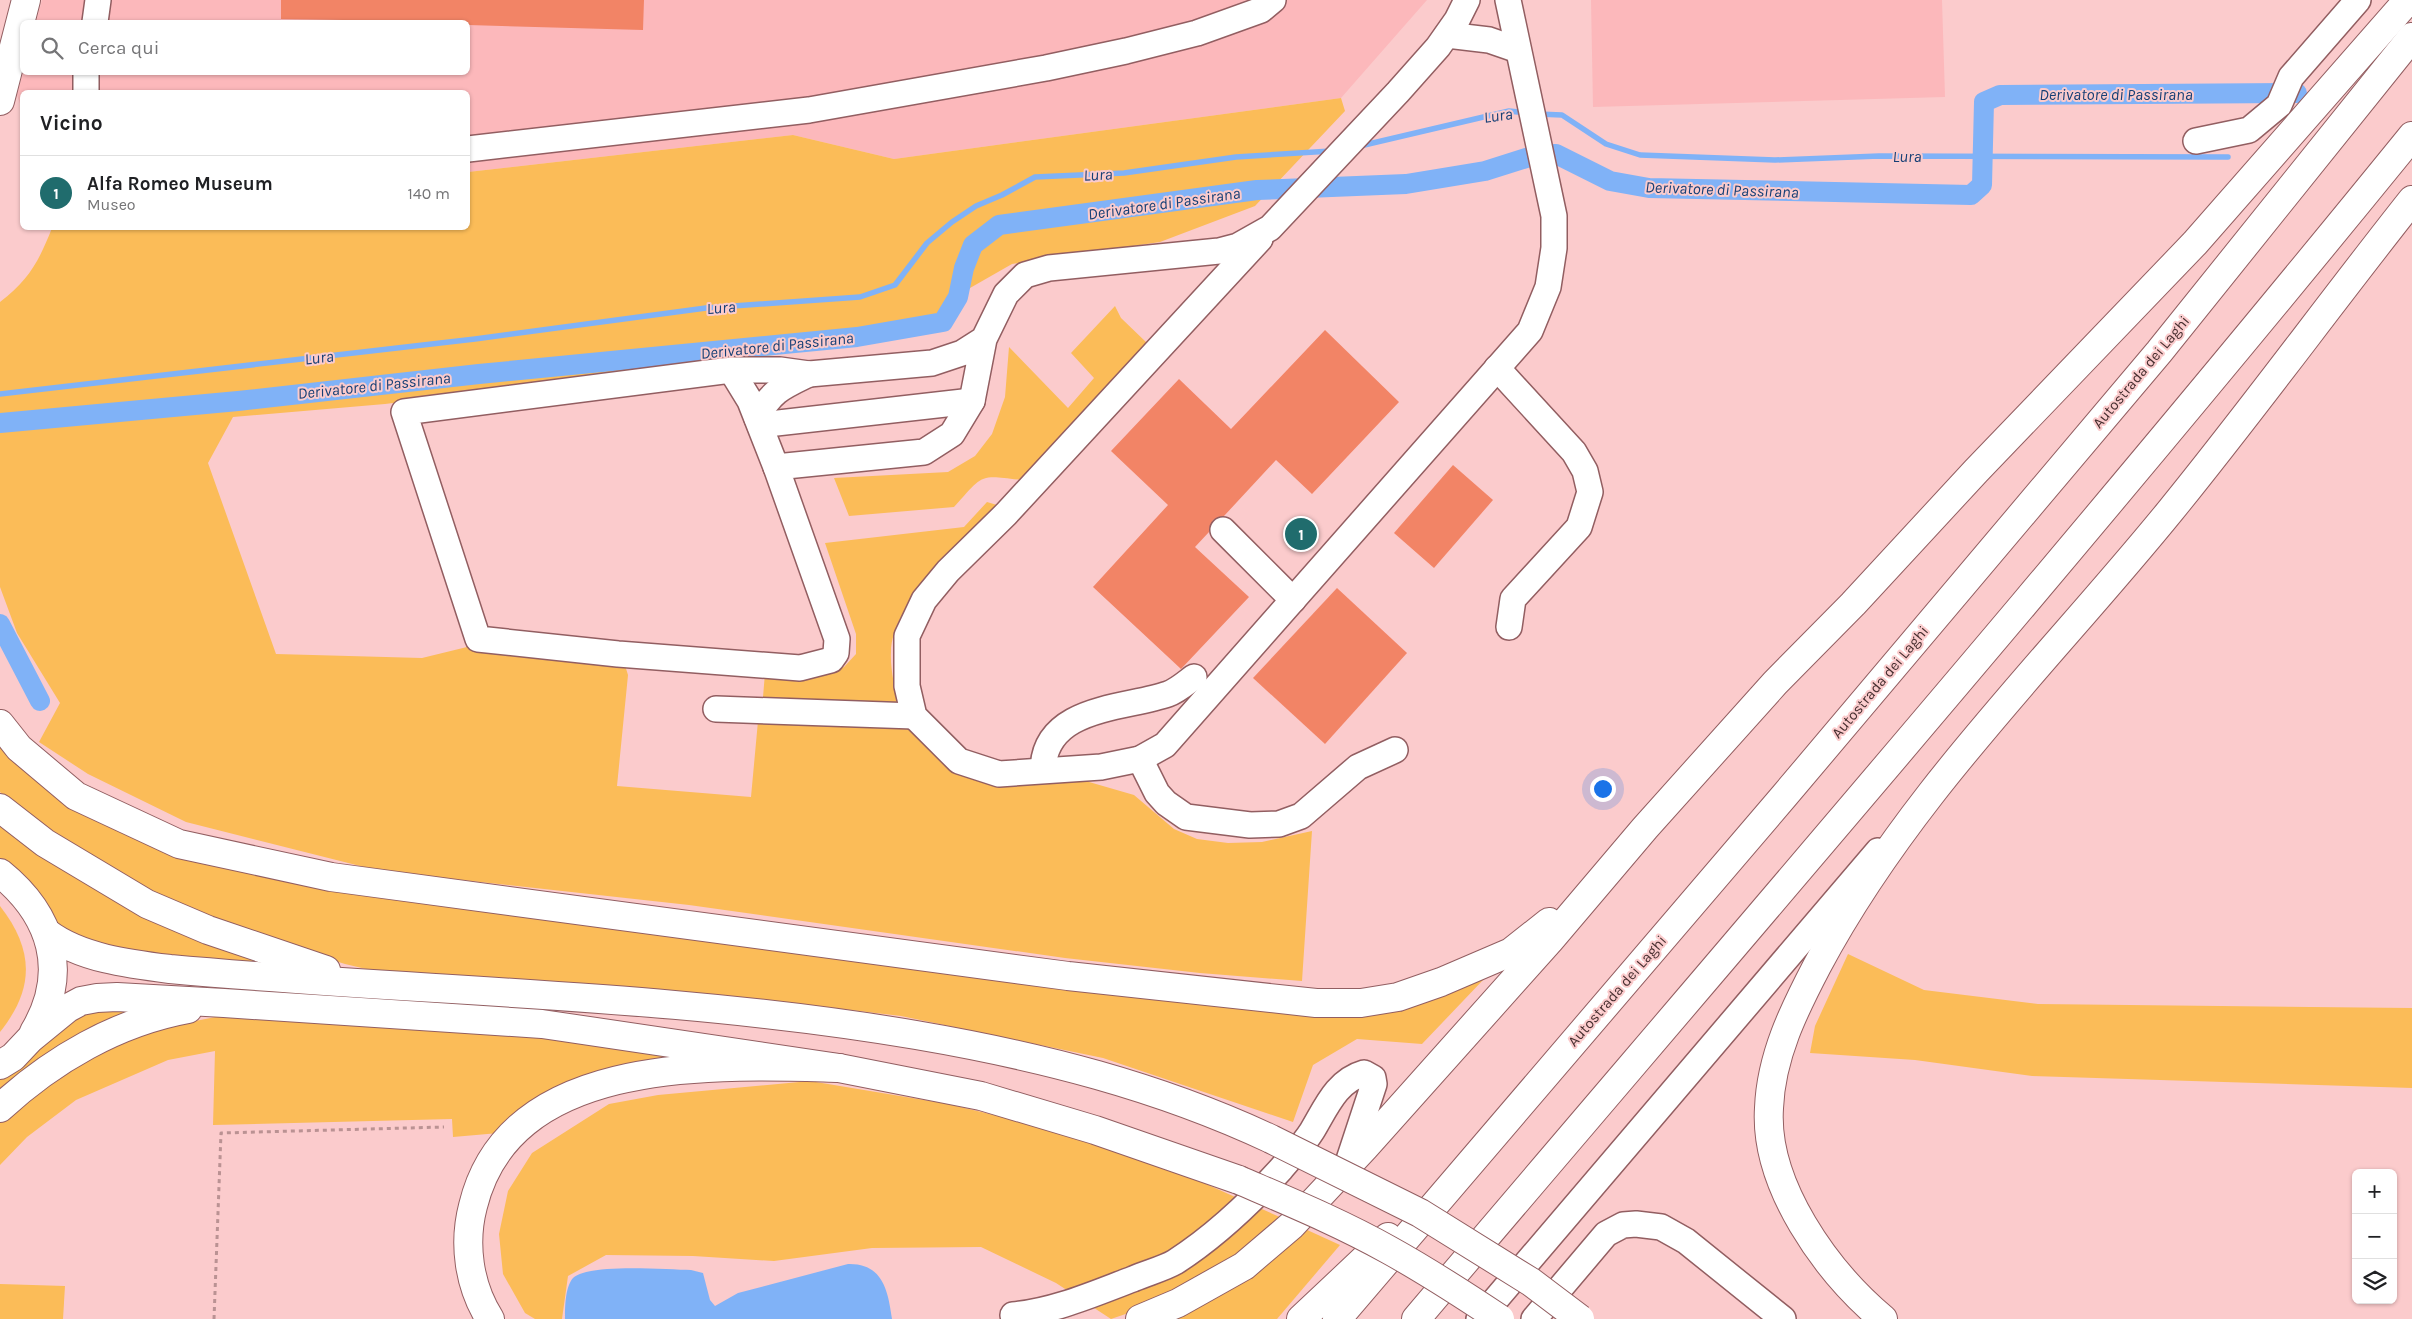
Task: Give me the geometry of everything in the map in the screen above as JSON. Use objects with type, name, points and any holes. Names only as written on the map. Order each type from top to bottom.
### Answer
[{"type":"main road","points":[[21,20],[26,0]]},
{"type":"main road","points":[[1140,1319],[1178,1303],[1244,1266],[1292,1225],[1550,940],[1645,828],[1775,683],[1853,604],[1976,471],[2195,243],[2408,0]]},
{"type":"main road","points":[[0,101],[20,23]]},
{"type":"main road","name":"Autostrada dei Laghi","points":[[1337,1319],[1786,795],[2152,360],[2412,37]]},
{"type":"main road","points":[[1416,1319],[1959,682],[2412,136]]},
{"type":"main road","points":[[1883,1319],[1814,1246],[1788,1195],[1772,1155],[1768,1108],[1776,1060],[1793,1011],[1841,921],[1870,877],[1944,778],[2172,509],[2412,200]]},
{"type":"main road","points":[[0,724],[19,748],[76,796],[179,844],[331,877],[1068,976],[1316,1003],[1362,1003],[1398,997],[1441,982],[1511,952],[1549,922],[1645,828]]},
{"type":"main road","points":[[0,808],[45,843],[146,904],[280,956],[341,975],[380,984]]},
{"type":"main road","points":[[0,873],[20,889],[35,909],[46,933],[52,964],[50,993],[42,1018],[30,1039]]},
{"type":"main road","points":[[46,933],[60,943],[136,964],[212,973],[703,1006],[860,1026],[973,1044],[1041,1059],[1130,1084],[1230,1120],[1271,1139],[1420,1213],[1532,1282],[1580,1319]]},
{"type":"main road","points":[[0,1065],[13,1057],[30,1039],[61,1013],[81,1001],[117,997],[542,1024],[839,1068],[981,1096],[1095,1130],[1239,1180],[1329,1220],[1389,1250],[1456,1289],[1500,1319]]},
{"type":"main road","points":[[0,1108],[40,1074],[80,1050],[124,1028],[170,1013],[224,1003]]},
{"type":"main road","points":[[490,1319],[482,1307],[473,1281],[468,1250],[469,1219],[475,1196],[498,1151],[531,1119],[556,1103],[586,1089],[624,1078],[731,1065],[839,1068]]},
{"type":"main road","points":[[1301,1319],[1354,1268],[1464,1169]]},
{"type":"street","points":[[95,20],[98,0]]},
{"type":"street","points":[[470,149],[809,110],[1037,70],[1126,51],[1197,33],[1261,10],[1274,0]]},
{"type":"street","points":[[1467,0],[1448,35],[1372,120],[1006,514],[948,571],[924,600],[907,636],[907,686],[914,716],[959,761],[999,774],[1043,769],[1101,767],[1140,759],[1165,745],[1225,680],[1530,331],[1548,287],[1554,248],[1554,216],[1508,0]]},
{"type":"street","points":[[2196,140],[2249,130],[2284,95],[2291,77],[2358,0]]},
{"type":"street","points":[[1448,35],[1489,40],[1518,50]]},
{"type":"street","points":[[86,75],[86,90]]},
{"type":"street","points":[[776,468],[924,452],[952,434],[972,401],[984,339],[1006,294],[1025,275],[1049,268],[1218,251],[1238,246],[1270,228]]},
{"type":"street","points":[[731,370],[750,401],[776,468],[837,640],[836,653],[831,660],[800,668],[526,646],[478,639],[404,412],[731,370],[780,370],[808,374],[932,363],[962,353],[984,339]]},
{"type":"street","points":[[1497,368],[1574,452],[1585,471],[1590,492],[1579,527],[1513,599],[1509,627]]},
{"type":"street","points":[[758,422],[766,400],[782,386],[808,374]]},
{"type":"street","points":[[758,422],[972,401]]},
{"type":"street","points":[[1223,530],[1293,600]]},
{"type":"street","points":[[1043,769],[1043,757],[1053,738],[1079,716],[1170,694],[1194,677]]},
{"type":"street","points":[[716,709],[914,716]]},
{"type":"street","points":[[1140,759],[1157,793],[1166,803],[1186,817],[1250,825],[1279,824],[1301,816],[1358,767],[1395,750]]},
{"type":"street","points":[[1479,1319],[1852,879],[1944,778]]},
{"type":"street","points":[[1013,1315],[1030,1314],[1067,1304],[1174,1262],[1240,1211],[1280,1170],[1312,1132],[1327,1103],[1344,1084],[1353,1076],[1364,1073],[1373,1078],[1374,1084],[1347,1166]]},
{"type":"street","points":[[1534,1319],[1606,1234],[1623,1225],[1636,1224],[1661,1227],[1686,1241],[1783,1319]]},
{"type":"path","points":[[214,1319],[221,1133],[444,1127]]},
{"type":"shaded area","points":[[42,0],[1427,0],[1341,98],[894,159],[793,135],[470,172],[470,90],[20,90],[20,103],[17,95],[22,75],[470,75],[470,20],[37,20]]},
{"type":"shaded area","points":[[1591,0],[1942,0],[1945,97],[1593,107]]},
{"type":"shaded area","points":[[1341,98],[1345,111],[1255,206],[1160,242],[1012,264],[956,296],[929,325],[762,357],[385,404],[233,417],[208,463],[276,654],[422,658],[467,647],[624,662],[628,675],[617,786],[751,797],[758,721],[919,729],[958,765],[1058,773],[1134,795],[1174,829],[1197,839],[1228,843],[1262,842],[1312,831],[1302,981],[1200,973],[1065,958],[689,905],[380,871],[186,822],[88,774],[39,742],[60,703],[17,633],[0,587],[0,302],[26,278],[51,230],[470,230],[470,172],[793,135],[894,159]]},
{"type":"shaded area","points":[[1115,306],[1121,318],[1147,343],[1021,480],[996,477],[982,479],[954,507],[849,516],[834,478],[948,472],[975,456],[992,434],[1005,397],[1009,347],[1068,408],[1094,378],[1071,353]]},
{"type":"shaded area","points":[[987,502],[997,505],[932,573],[903,613],[894,633],[891,658],[898,705],[763,697],[765,673],[824,675],[844,667],[856,654],[856,634],[825,543],[964,527]]},
{"type":"shaded area","points":[[0,737],[176,853],[1316,1012],[1504,958],[1422,1044],[1357,1039],[1313,1065],[1293,1122],[1103,1058],[901,1016],[724,995],[383,973],[345,964],[284,945],[152,894],[104,867],[12,804],[0,792]]},
{"type":"shaded area","points":[[0,822],[310,970],[138,955],[65,934],[0,862]]},
{"type":"shaded area","points":[[0,906],[19,938],[26,969],[20,1000],[0,1032]]},
{"type":"shaded area","points":[[1848,954],[1924,990],[2038,1004],[2412,1008],[2412,1088],[2032,1076],[1915,1060],[1810,1053],[1815,1026]]},
{"type":"shaded area","points":[[162,1007],[0,1099],[0,1074],[84,1008]]},
{"type":"shaded area","points":[[225,1015],[540,1034],[696,1053],[499,1133],[453,1137],[452,1119],[213,1125],[215,1051],[168,1060],[76,1100],[27,1137],[0,1165],[0,1120],[45,1081],[128,1039],[171,1026]]},
{"type":"shaded area","points":[[810,1081],[948,1104],[1040,1126],[1186,1175],[1282,1218],[1255,1244],[1146,1307],[1111,1319],[1056,1283],[981,1247],[872,1248],[774,1261],[693,1256],[606,1255],[568,1276],[562,1319],[535,1319],[525,1313],[503,1274],[499,1234],[508,1191],[532,1153],[609,1104],[658,1095]]},
{"type":"shaded area","points":[[1305,1229],[1340,1245],[1277,1319],[1163,1319]]},
{"type":"shaded area","points":[[0,1284],[65,1286],[63,1319],[0,1319]]},
{"type":"water","points":[[848,1264],[869,1268],[882,1281],[886,1289],[892,1319],[565,1319],[566,1298],[570,1282],[582,1273],[595,1270],[691,1270],[703,1273],[710,1300],[715,1306],[738,1293]]},
{"type":"building","points":[[281,0],[644,0],[643,30],[470,25],[470,20],[281,19]]},
{"type":"building","points":[[1325,330],[1399,402],[1312,494],[1276,460],[1224,516],[1213,520],[1209,532],[1195,547],[1249,597],[1181,669],[1093,587],[1168,505],[1111,451],[1179,379],[1231,429]]},
{"type":"building","points":[[1453,465],[1493,500],[1434,568],[1394,533]]},
{"type":"building","points":[[1337,588],[1407,653],[1325,744],[1253,678]]},
{"type":"waterway","name":"Derivatore di Passirana","points":[[0,423],[238,401],[479,374],[857,337],[943,322],[958,297],[964,268],[973,245],[999,225],[1257,190],[1406,184],[1485,171],[1539,154],[1556,154],[1610,181],[1649,188],[1971,195],[1982,185],[1984,102],[2000,95],[2297,93]]},
{"type":"waterway","name":"Lura","points":[[1360,146],[1509,111],[1527,113]]},
{"type":"waterway","name":"Lura","points":[[1538,114],[1562,115],[1606,144],[1640,155],[1775,160],[1879,156],[2228,157]]},
{"type":"waterway","name":"Lura","points":[[0,394],[475,339],[706,308],[860,297],[895,285],[927,243],[952,222],[976,206],[1002,195],[1035,177],[1124,173],[1236,157],[1331,151]]},
{"type":"waterway","name":"Derivatore di Passirana","points":[[0,624],[40,701]]},
{"type":"place","name":"Alfa Romeo Museum","points":[[1301,534]]}]
